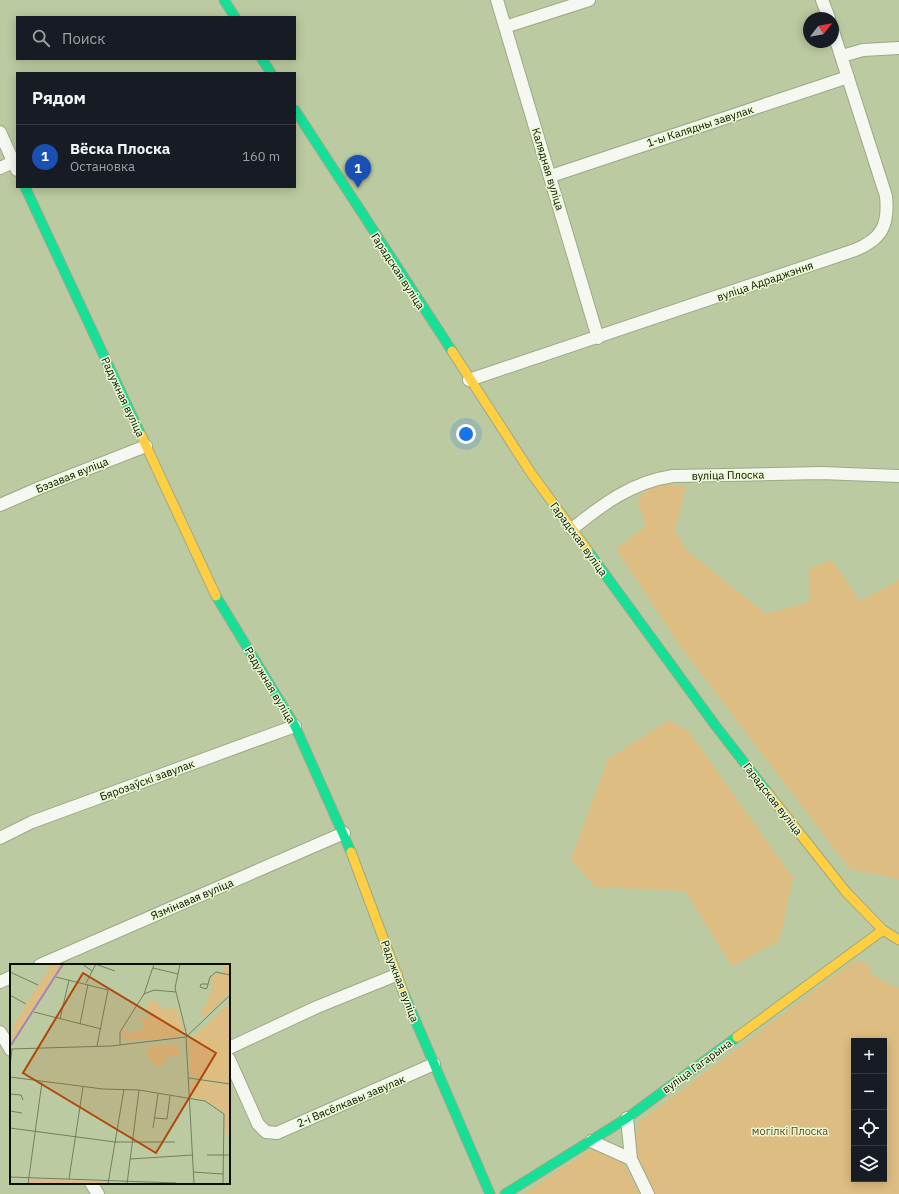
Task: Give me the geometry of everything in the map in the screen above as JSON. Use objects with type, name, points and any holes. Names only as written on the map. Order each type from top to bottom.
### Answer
[{"type":"street","points":[[224,0],[234,16]]},
{"type":"street","name":"Калядная вуліца","points":[[497,0],[551,176],[598,338]]},
{"type":"street","points":[[505,27],[589,0]]},
{"type":"street","points":[[822,0],[827,12]]},
{"type":"street","name":"вуліца Адраджэння","points":[[469,380],[598,338],[855,250],[876,238],[886,220],[886,196],[839,48]]},
{"type":"street","points":[[842,56],[864,50],[899,48]]},
{"type":"street","points":[[263,60],[270,72]]},
{"type":"street","name":"1-ы Калядны завулак","points":[[551,176],[848,77]]},
{"type":"street","name":"Гарадская вуліца","points":[[296,112],[469,380],[531,473],[720,731],[846,892],[883,930],[897,936]]},
{"type":"street","points":[[0,132],[15,166],[0,168]]},
{"type":"street","name":"Радужная вуліца","points":[[25,188],[214,592],[295,726],[344,833],[396,975],[490,1194]]},
{"type":"street","name":"Бэзавая вуліца","points":[[0,505],[146,446]]},
{"type":"street","name":"вуліца Плоска","points":[[572,529],[612,498],[638,484],[658,478],[673,476],[814,473],[899,476]]},
{"type":"street","name":"Бярозаўскі завулак","points":[[0,838],[32,822],[295,726]]},
{"type":"street","name":"Язмінавая вуліца","points":[[42,964],[344,833]]},
{"type":"street","name":"вуліца Гагарына","points":[[505,1194],[627,1118],[883,930]]},
{"type":"street","points":[[230,1048],[317,1007],[396,975]]},
{"type":"street","points":[[0,982],[10,977]]},
{"type":"street","points":[[0,1032],[10,1048]]},
{"type":"street","name":"2-і Вясёлкавы завулак","points":[[230,1062],[258,1124],[266,1132],[277,1133],[434,1064]]},
{"type":"street","points":[[627,1118],[631,1158],[648,1194]]},
{"type":"street","points":[[591,1141],[631,1158]]},
{"type":"street","points":[[92,1184],[98,1194]]},
{"type":"green space","points":[[654,483],[686,486],[675,530],[686,550],[766,614],[810,602],[810,568],[832,560],[860,601],[899,580],[899,879],[850,869],[681,647],[616,549],[646,526],[637,500]]},
{"type":"green space","points":[[669,720],[689,732],[793,878],[779,941],[732,966],[685,891],[595,887],[571,859],[608,759]]},
{"type":"green space","name":"могілкі Плоска","points":[[862,961],[869,966],[872,975],[889,984],[899,987],[899,1194],[653,1194],[641,1168],[636,1151],[636,1132],[639,1122],[850,964]]},
{"type":"green space","points":[[589,1150],[601,1151],[617,1158],[627,1169],[640,1194],[524,1194]]},
{"type":"traffic: fast","points":[[224,0],[234,16]]},
{"type":"traffic: fast","points":[[263,60],[270,72]]},
{"type":"traffic: fast","points":[[296,112],[452,351]]},
{"type":"traffic: fast","points":[[25,188],[141,435]]},
{"type":"traffic: fast","points":[[588,551],[715,725],[767,792]]},
{"type":"traffic: fast","points":[[216,596],[295,726],[351,852]]},
{"type":"traffic: fast","points":[[404,994],[490,1194]]},
{"type":"traffic: fast","points":[[505,1194],[627,1118],[737,1037]]},
{"type":"traffic: slow","points":[[452,351],[531,473],[588,551]]},
{"type":"traffic: slow","points":[[141,435],[216,596]]},
{"type":"traffic: slow","points":[[767,792],[846,892],[883,930],[899,940]]},
{"type":"traffic: slow","points":[[351,852],[404,994]]},
{"type":"traffic: slow","points":[[737,1037],[883,930]]},
{"type":"place","name":"Вёска Плоска","points":[[358,188]]}]
